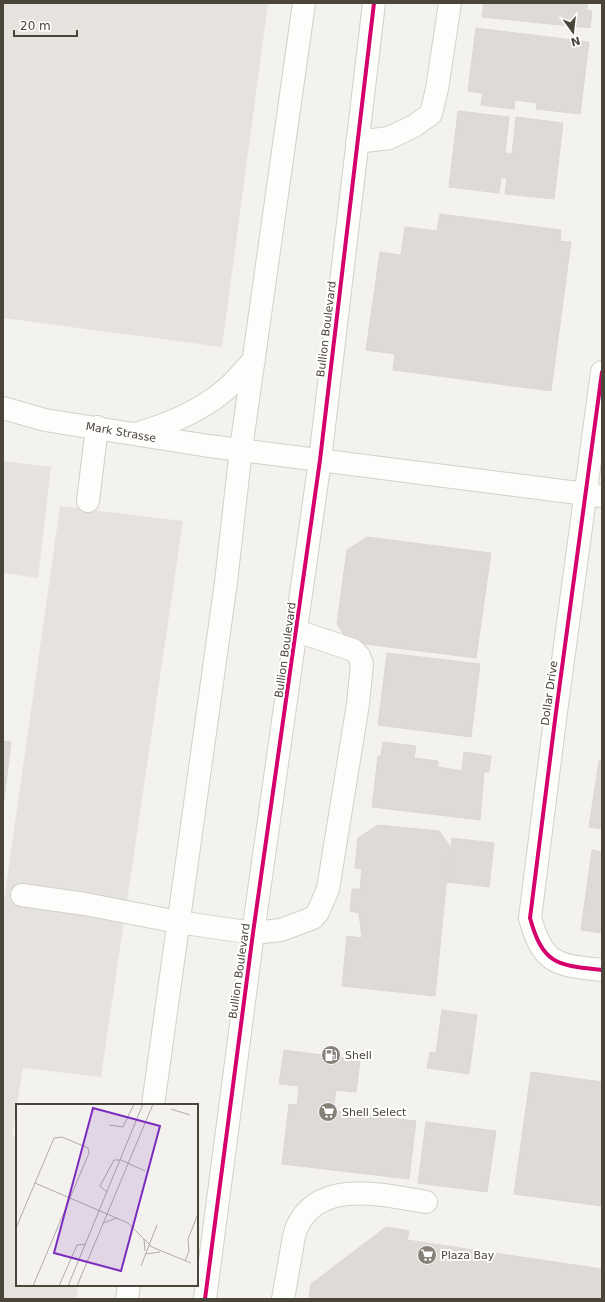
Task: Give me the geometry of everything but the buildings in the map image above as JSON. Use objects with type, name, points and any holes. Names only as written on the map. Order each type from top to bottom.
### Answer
[{"type":"street","points":[[153,1104],[226,582],[241,449],[304,3]]},
{"type":"street","name":"Bullion Boulevard","points":[[205,1299],[253,933],[297,631],[320,460],[374,3]]},
{"type":"street","points":[[357,142],[389,138],[414,126],[431,114],[437,90],[450,3]]},
{"type":"street","points":[[136,434],[160,427],[208,402],[225,391],[254,360]]},
{"type":"street","name":"Dollar Drive","points":[[602,372],[594,495],[530,918],[541,949],[549,958],[565,965],[602,970]]},
{"type":"street","name":"Mark Strasse","points":[[3,408],[45,420],[136,434],[320,460],[594,495]]},
{"type":"street","points":[[88,501],[97,427]]},
{"type":"street","points":[[22,895],[85,904],[178,922],[253,933],[281,930],[313,918],[322,904],[328,889],[358,704],[362,664],[359,656],[346,646],[297,631]]},
{"type":"street","points":[[283,1299],[296,1228],[312,1206],[327,1198],[346,1194],[377,1194],[426,1202]]},
{"type":"street","points":[[127,1299],[129,1286]]},
{"type":"shaded area","points":[[3,3],[268,3],[222,347],[3,318]]},
{"type":"shaded area","points":[[3,461],[51,467],[38,578],[3,573]]},
{"type":"shaded area","points":[[60,506],[183,521],[101,1077],[23,1068],[16,1104],[12,1136],[16,1137],[16,1286],[78,1286],[76,1299],[3,1299],[3,907]]},
{"type":"cycle path","points":[[205,1299],[253,933],[320,460],[374,3]]},
{"type":"cycle path","points":[[602,372],[530,918],[540,945],[554,960],[563,964],[602,970]]},
{"type":"place","name":"Shell","points":[[331,1055]]},
{"type":"place","name":"Shell Select","points":[[328,1112]]},
{"type":"place","name":"Plaza Bay","points":[[427,1255]]}]
